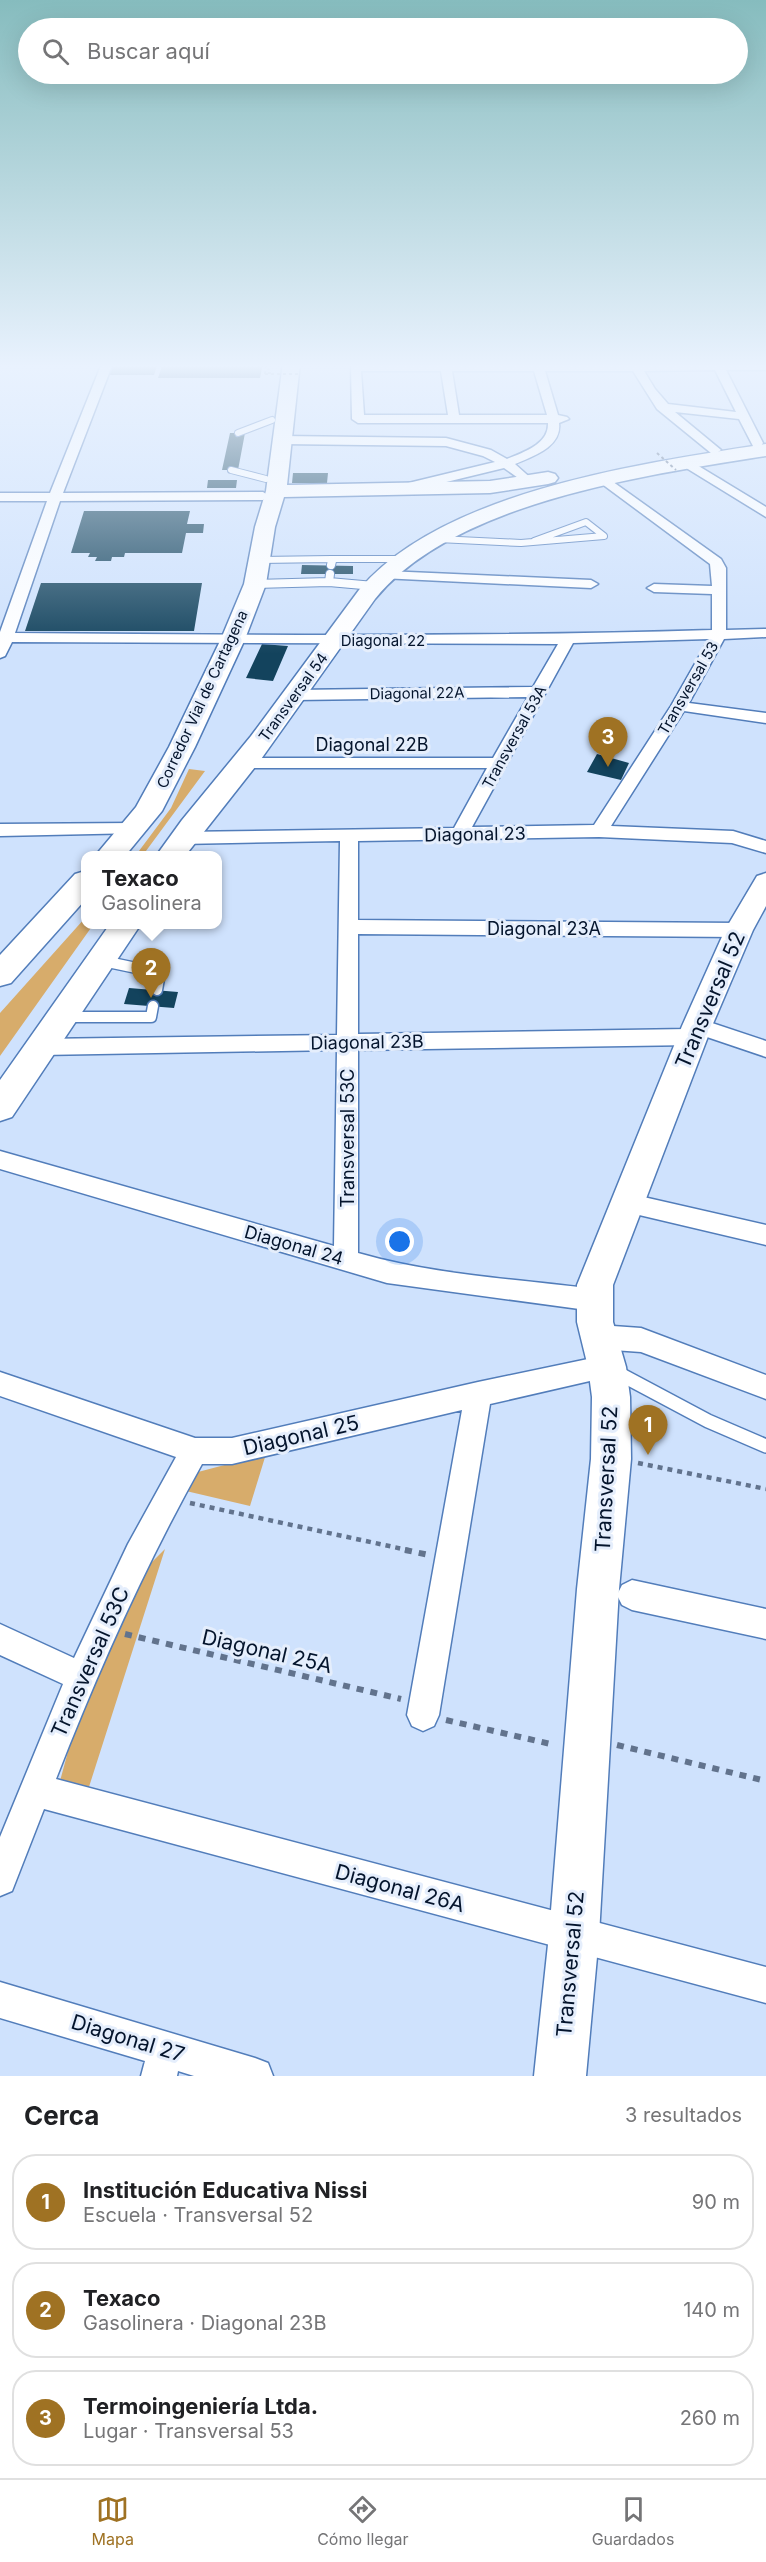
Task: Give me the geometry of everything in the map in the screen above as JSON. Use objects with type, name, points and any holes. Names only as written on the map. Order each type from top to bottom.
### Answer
[{"type":"main road","name":"Corredor Vial de Cartagena","points":[[113,851],[148,811],[182,747],[233,639],[255,584],[265,527],[270,460]]},
{"type":"main road","name":"Corredor Vial de Cartagena","points":[[268,488],[276,460]]},
{"type":"main road","points":[[268,488],[490,487],[516,471],[621,460]]},
{"type":"main road","points":[[489,515],[562,489],[602,478],[681,467],[708,460]]},
{"type":"main road","points":[[516,471],[538,487],[562,489]]},
{"type":"main road","points":[[465,488],[492,495],[496,505],[489,515]]},
{"type":"main road","name":"Transversal 54","points":[[176,847],[199,814],[245,763],[380,581],[406,559],[438,539],[489,515]]},
{"type":"main road","points":[[0,975],[81,885]]},
{"type":"main road","points":[[0,1107],[103,961],[123,929]]},
{"type":"street","points":[[0,653],[2,637],[70,460]]},
{"type":"street","points":[[496,460],[516,471]]},
{"type":"street","points":[[516,471],[529,460]]},
{"type":"street","points":[[401,489],[516,471],[542,460]]},
{"type":"street","points":[[681,467],[766,513]]},
{"type":"street","name":"Transversal 53","points":[[599,831],[680,706],[719,634],[719,568],[710,556],[602,478]]},
{"type":"street","points":[[0,497],[55,497],[268,488]]},
{"type":"street","points":[[380,581],[591,584]]},
{"type":"street","points":[[654,588],[718,590]]},
{"type":"street","name":"Diagonal 22","points":[[2,637],[334,640],[567,639],[766,633]]},
{"type":"street","name":"Transversal 53A","points":[[459,834],[500,764],[567,639]]},
{"type":"street","name":"Diagonal 22A","points":[[294,695],[539,692]]},
{"type":"street","points":[[680,706],[766,718]]},
{"type":"street","name":"Diagonal 22B","points":[[245,763],[500,764]]},
{"type":"street","points":[[0,830],[134,829]]},
{"type":"street","name":"Diagonal 23","points":[[176,847],[349,836],[599,831],[733,837],[766,847]]},
{"type":"street","name":"Transversal 53C","points":[[346,1261],[349,836]]},
{"type":"street","name":"Transversal 52","points":[[560,2076],[574,1935],[602,1748],[612,1413],[595,1285],[696,1031],[739,930],[766,882]]},
{"type":"street","name":"Diagonal 23A","points":[[348,927],[739,930]]},
{"type":"street","name":"Diagonal 23B","points":[[41,1047],[347,1042],[696,1031],[766,1049]]},
{"type":"street","name":"Diagonal 24","points":[[0,1160],[346,1261],[387,1272],[442,1281],[600,1335],[641,1340],[766,1387]]},
{"type":"street","points":[[626,1203],[766,1235]]},
{"type":"street","name":"Diagonal 25","points":[[0,1384],[195,1451],[232,1452],[478,1394],[600,1335]]},
{"type":"street","points":[[424,1710],[478,1394]]},
{"type":"street","name":"Transversal 53C","points":[[0,1879],[102,1629],[166,1498],[195,1451]]},
{"type":"street","points":[[632,1594],[766,1623]]},
{"type":"street","points":[[0,1639],[82,1677]]},
{"type":"street","name":"Diagonal 26A","points":[[35,1790],[766,1985]]},
{"type":"street","name":"Diagonal 27","points":[[0,2000],[163,2063],[255,2076]]},
{"type":"lane","points":[[231,470],[268,488]]},
{"type":"lane","points":[[438,539],[458,542],[570,541],[604,536],[586,522],[534,541]]},
{"type":"lane","points":[[259,560],[331,566],[406,559]]},
{"type":"lane","points":[[329,582],[331,566]]},
{"type":"lane","points":[[255,584],[380,581]]},
{"type":"lane","points":[[103,961],[160,973],[157,990]]},
{"type":"lane","points":[[63,1017],[151,1017],[153,1006]]},
{"type":"lane","points":[[600,1335],[708,1421],[766,1446]]},
{"type":"path","points":[[669,460],[681,467]]},
{"type":"path","points":[[651,1465],[766,1489]]},
{"type":"path","points":[[166,1498],[450,1560]]},
{"type":"path","name":"Diagonal 25A","points":[[102,1629],[424,1710],[766,1781]]},
{"type":"shaded area","points":[[189,769],[205,771],[146,851],[139,851],[171,808]]},
{"type":"shaded area","points":[[81,922],[81,929],[90,929],[0,1056],[0,1013]]},
{"type":"shaded area","points":[[266,1454],[250,1506],[186,1491],[198,1472]]},
{"type":"shaded area","points":[[165,1549],[88,1790],[60,1781],[89,1674],[136,1578]]},
{"type":"building","points":[[224,460],[240,460],[238,470],[222,470]]},
{"type":"building","points":[[293,473],[328,473],[327,483],[292,483]]},
{"type":"building","points":[[208,480],[237,480],[236,488],[207,488]]},
{"type":"building","points":[[84,511],[190,511],[187,524],[204,524],[203,533],[186,533],[182,553],[125,553],[124,557],[112,557],[111,561],[95,561],[97,557],[88,557],[90,553],[71,553]]},
{"type":"building","points":[[302,565],[353,566],[353,574],[301,574]]},
{"type":"building","points":[[41,583],[202,583],[194,631],[25,631]]},
{"type":"building","points":[[262,644],[288,646],[273,681],[246,678]]},
{"type":"building","points":[[597,754],[629,763],[621,780],[587,772]]},
{"type":"building","points":[[129,988],[178,992],[174,1008],[124,1004]]},
{"type":"place","name":"Termoingeniería Ltda.","points":[[608,767]]},
{"type":"place","name":"Texaco","points":[[151,998]]},
{"type":"place","name":"Institución Educativa Nissi","points":[[648,1455]]}]
